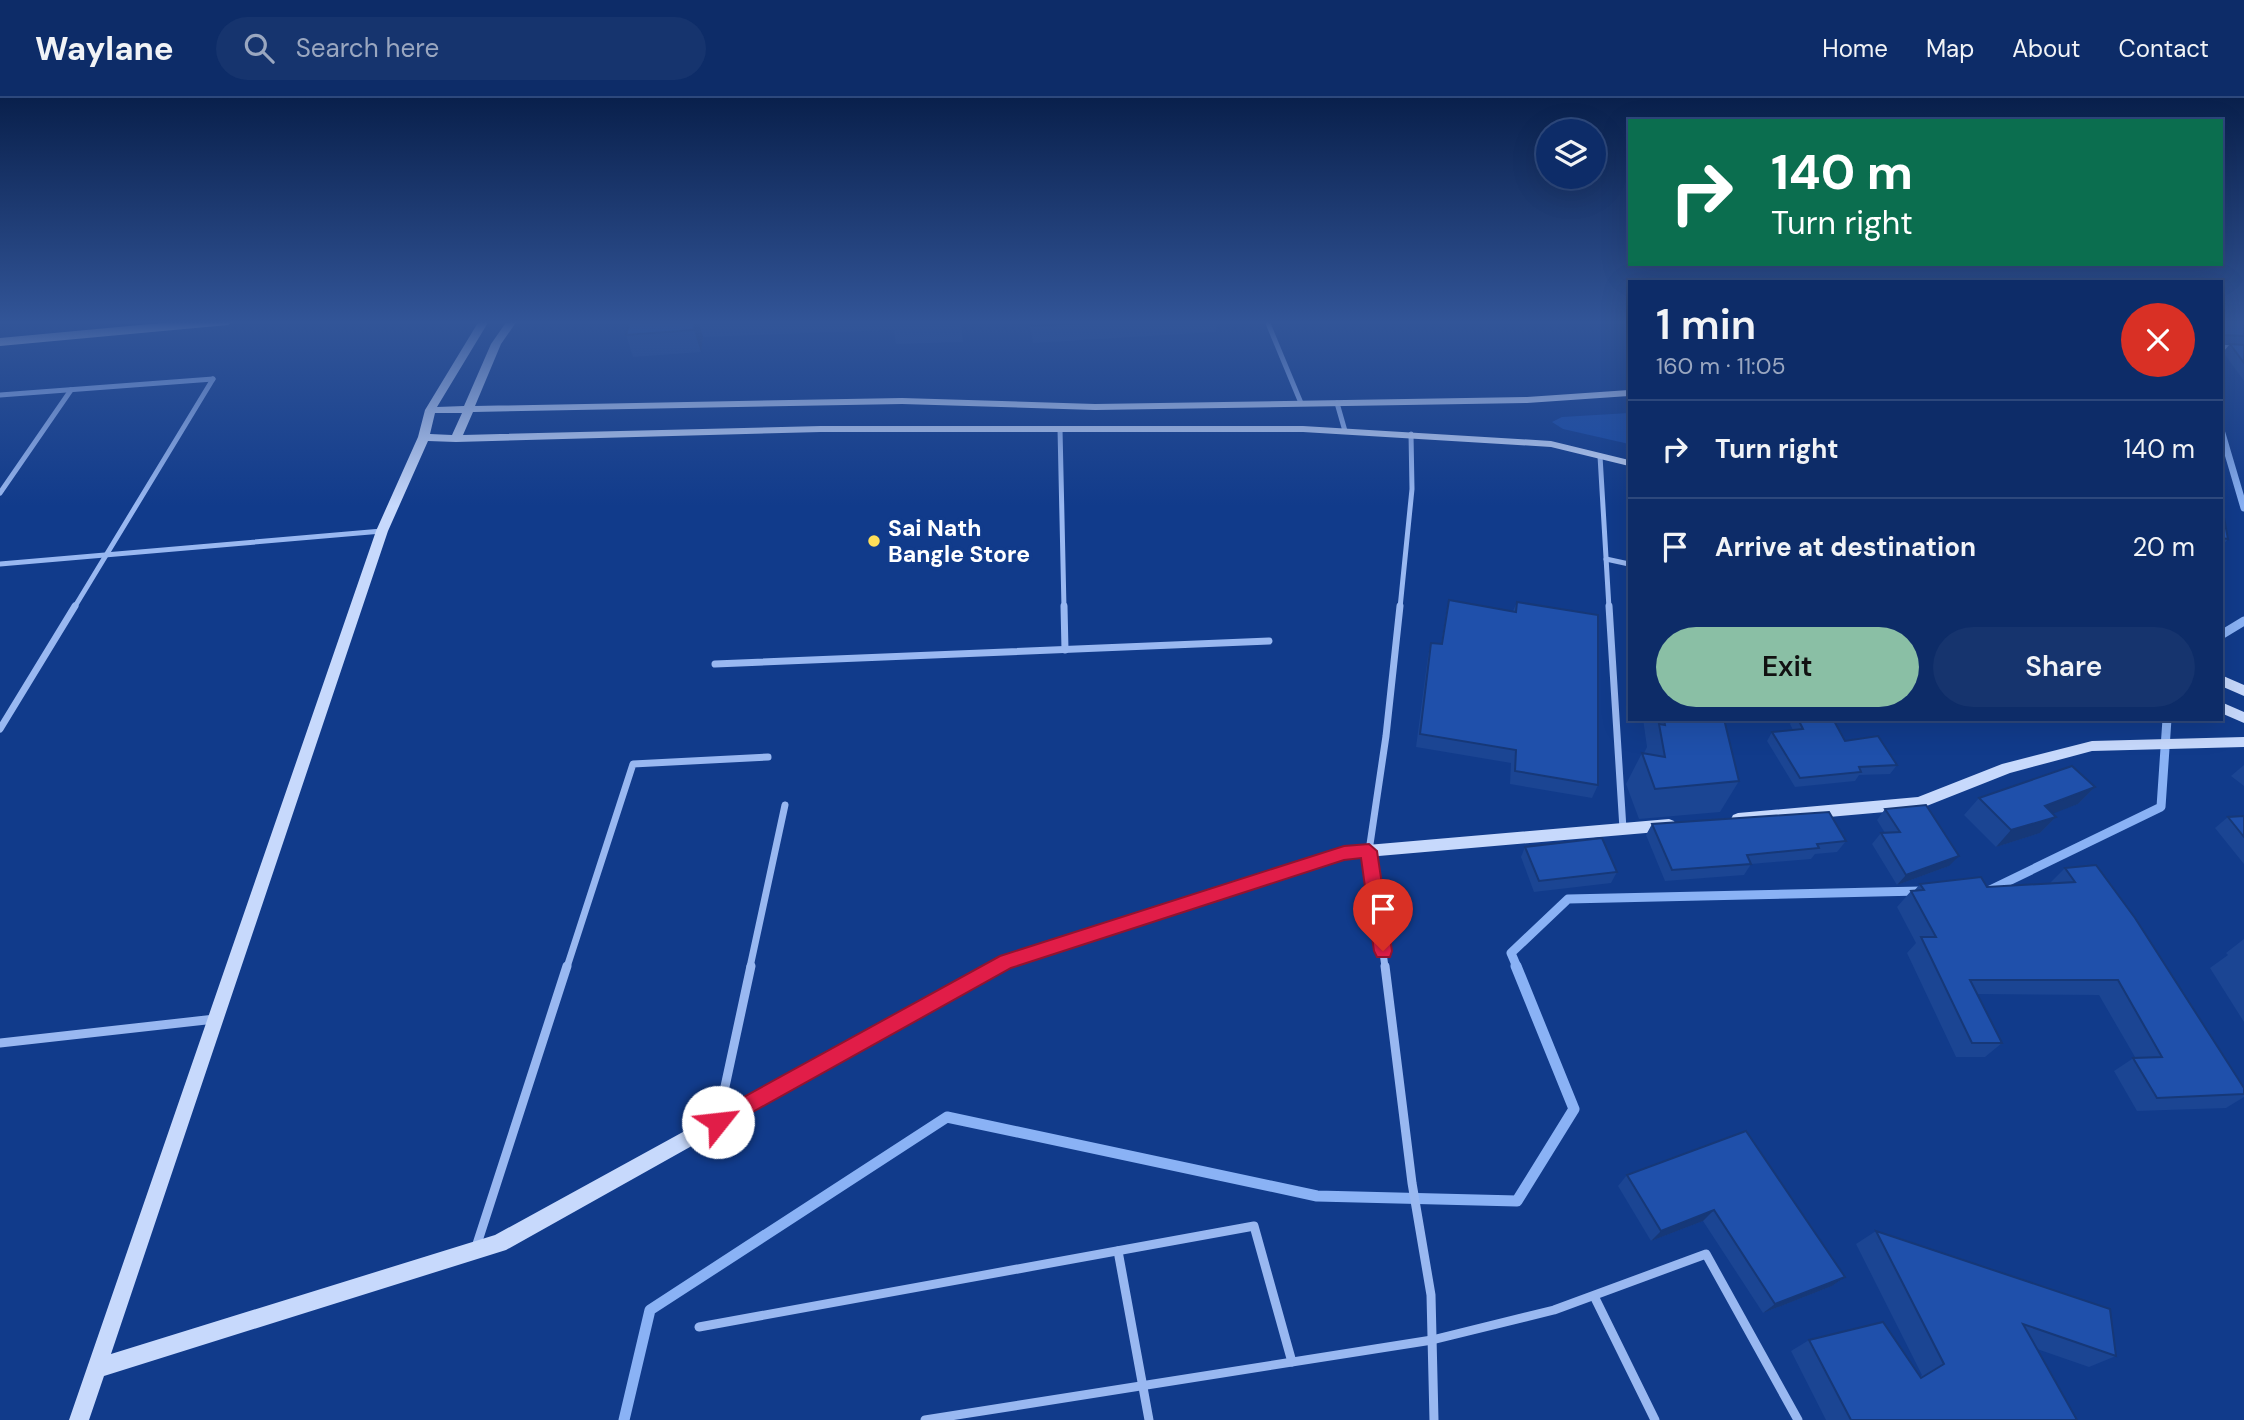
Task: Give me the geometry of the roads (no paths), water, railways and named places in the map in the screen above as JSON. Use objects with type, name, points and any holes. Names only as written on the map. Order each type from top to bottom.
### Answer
[{"type":"street","points":[[0,395],[165,383]]},
{"type":"street","points":[[0,729],[104,554],[211,383]]},
{"type":"street","points":[[79,1420],[382,531],[424,437],[430,410],[447,383]]},
{"type":"street","points":[[456,439],[481,383]]},
{"type":"street","points":[[1293,383],[1301,403]]},
{"type":"street","points":[[0,493],[71,390]]},
{"type":"street","points":[[430,410],[902,401],[1095,407],[1527,400],[1628,393]]},
{"type":"street","points":[[970,429],[974,403]]},
{"type":"street","points":[[1337,403],[1345,431]]},
{"type":"street","points":[[424,437],[456,439],[821,429],[1345,431],[1550,444],[1628,463]]},
{"type":"street","points":[[1060,429],[1065,650]]},
{"type":"street","points":[[1411,434],[1412,489],[1386,736],[1369,851],[1401,1077],[1412,1183],[1431,1295],[1434,1420]]},
{"type":"street","points":[[1600,456],[1623,829]]},
{"type":"street","points":[[0,564],[382,531]]},
{"type":"street","points":[[1606,559],[1628,564]]},
{"type":"street","points":[[715,664],[1269,641]]},
{"type":"street","points":[[2223,681],[2244,691]]},
{"type":"street","points":[[2223,708],[2244,718]]},
{"type":"street","points":[[1717,821],[1919,803],[2007,768],[2092,746],[2118,743],[2238,742]]},
{"type":"street","points":[[475,1250],[634,764],[768,757]]},
{"type":"street","points":[[718,1122],[785,805]]},
{"type":"street","points":[[98,1368],[499,1243],[1006,962],[1344,853],[1690,823]]},
{"type":"street","points":[[0,1042],[216,1019]]},
{"type":"street","points":[[699,1328],[1254,1226],[1292,1362]]},
{"type":"street","points":[[1118,1251],[1149,1420]]},
{"type":"street","points":[[925,1420],[1432,1340],[1555,1310],[1706,1254],[1798,1420]]},
{"type":"street","points":[[1594,1296],[1655,1420]]},
{"type":"waterway","points":[[2223,437],[2244,508]]},
{"type":"waterway","points":[[2223,634],[2244,621]]},
{"type":"waterway","points":[[1990,890],[2161,807],[2167,721]]},
{"type":"waterway","points":[[1517,967],[1511,953],[1568,899],[1920,891]]},
{"type":"waterway","points":[[624,1420],[650,1310],[947,1117],[1317,1196],[1517,1201],[1574,1109],[1516,966]]},
{"type":"place","name":"Sai Nath Bangle Store","points":[[874,541]]}]
